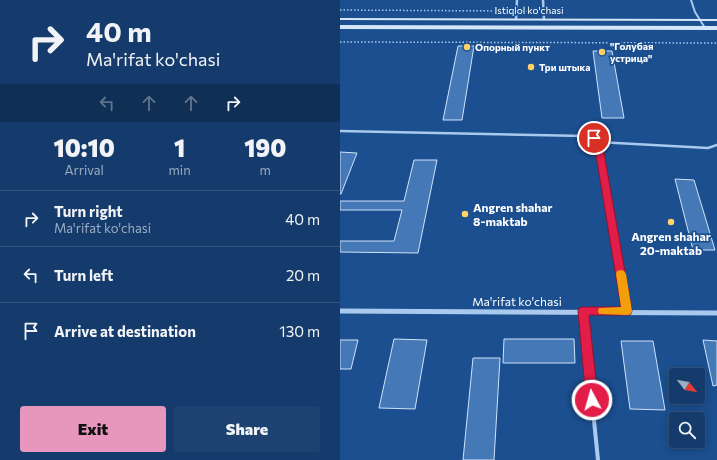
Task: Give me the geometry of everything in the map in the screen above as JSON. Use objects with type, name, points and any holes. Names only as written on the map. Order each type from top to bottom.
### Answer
[{"type":"main road","name":"Istiqlol ko'chasi","points":[[340,19],[717,20]]},
{"type":"main road","points":[[465,27],[467,19]]},
{"type":"main road","name":"Istiqlol ko'chasi","points":[[340,27],[717,28]]},
{"type":"street","points":[[516,19],[517,0]]},
{"type":"street","points":[[543,0],[544,19]]},
{"type":"street","name":"Ma'rifat ko'chasi","points":[[340,311],[627,311],[717,313]]},
{"type":"lane","points":[[691,0],[695,12],[705,28]]},
{"type":"lane","points":[[340,131],[584,136],[594,138],[598,142],[627,311]]},
{"type":"lane","points":[[598,142],[708,148],[717,145]]},
{"type":"lane","points":[[583,311],[598,460]]},
{"type":"path","points":[[340,10],[543,11]]},
{"type":"path","points":[[340,42],[717,43]]},
{"type":"building","points":[[458,46],[474,46],[462,120],[443,120]]},
{"type":"building","points":[[593,51],[612,51],[624,118],[602,118]]},
{"type":"building","points":[[340,152],[357,153],[341,194],[340,194]]},
{"type":"building","points":[[414,160],[437,160],[418,253],[340,252],[340,241],[394,241],[402,210],[340,210],[340,201],[404,201]]},
{"type":"building","points":[[675,179],[694,180],[715,250],[693,250]]},
{"type":"building","points":[[394,339],[427,340],[415,409],[379,408]]},
{"type":"building","points":[[504,339],[574,339],[575,363],[503,363]]},
{"type":"building","points":[[340,340],[358,340],[351,369],[340,369]]},
{"type":"building","points":[[703,340],[717,341],[717,385],[713,386]]},
{"type":"building","points":[[621,341],[653,341],[665,410],[630,409]]},
{"type":"building","points":[[473,358],[500,358],[494,460],[463,460]]},
{"type":"slow traffic","points":[[603,311],[627,311],[621,274]]},
{"type":"place","name":"Опорный пункт","points":[[467,47]]},
{"type":"place","name":"\"Голубая устрица\"","points":[[602,52]]},
{"type":"place","name":"Три штыка","points":[[531,67]]},
{"type":"place","name":"Angren shahar 8-maktab","points":[[465,214]]},
{"type":"place","name":"Angren shahar 20-maktab","points":[[671,222]]},
{"type":"route","points":[[592,400],[583,311],[627,311],[598,142],[594,138]]}]
